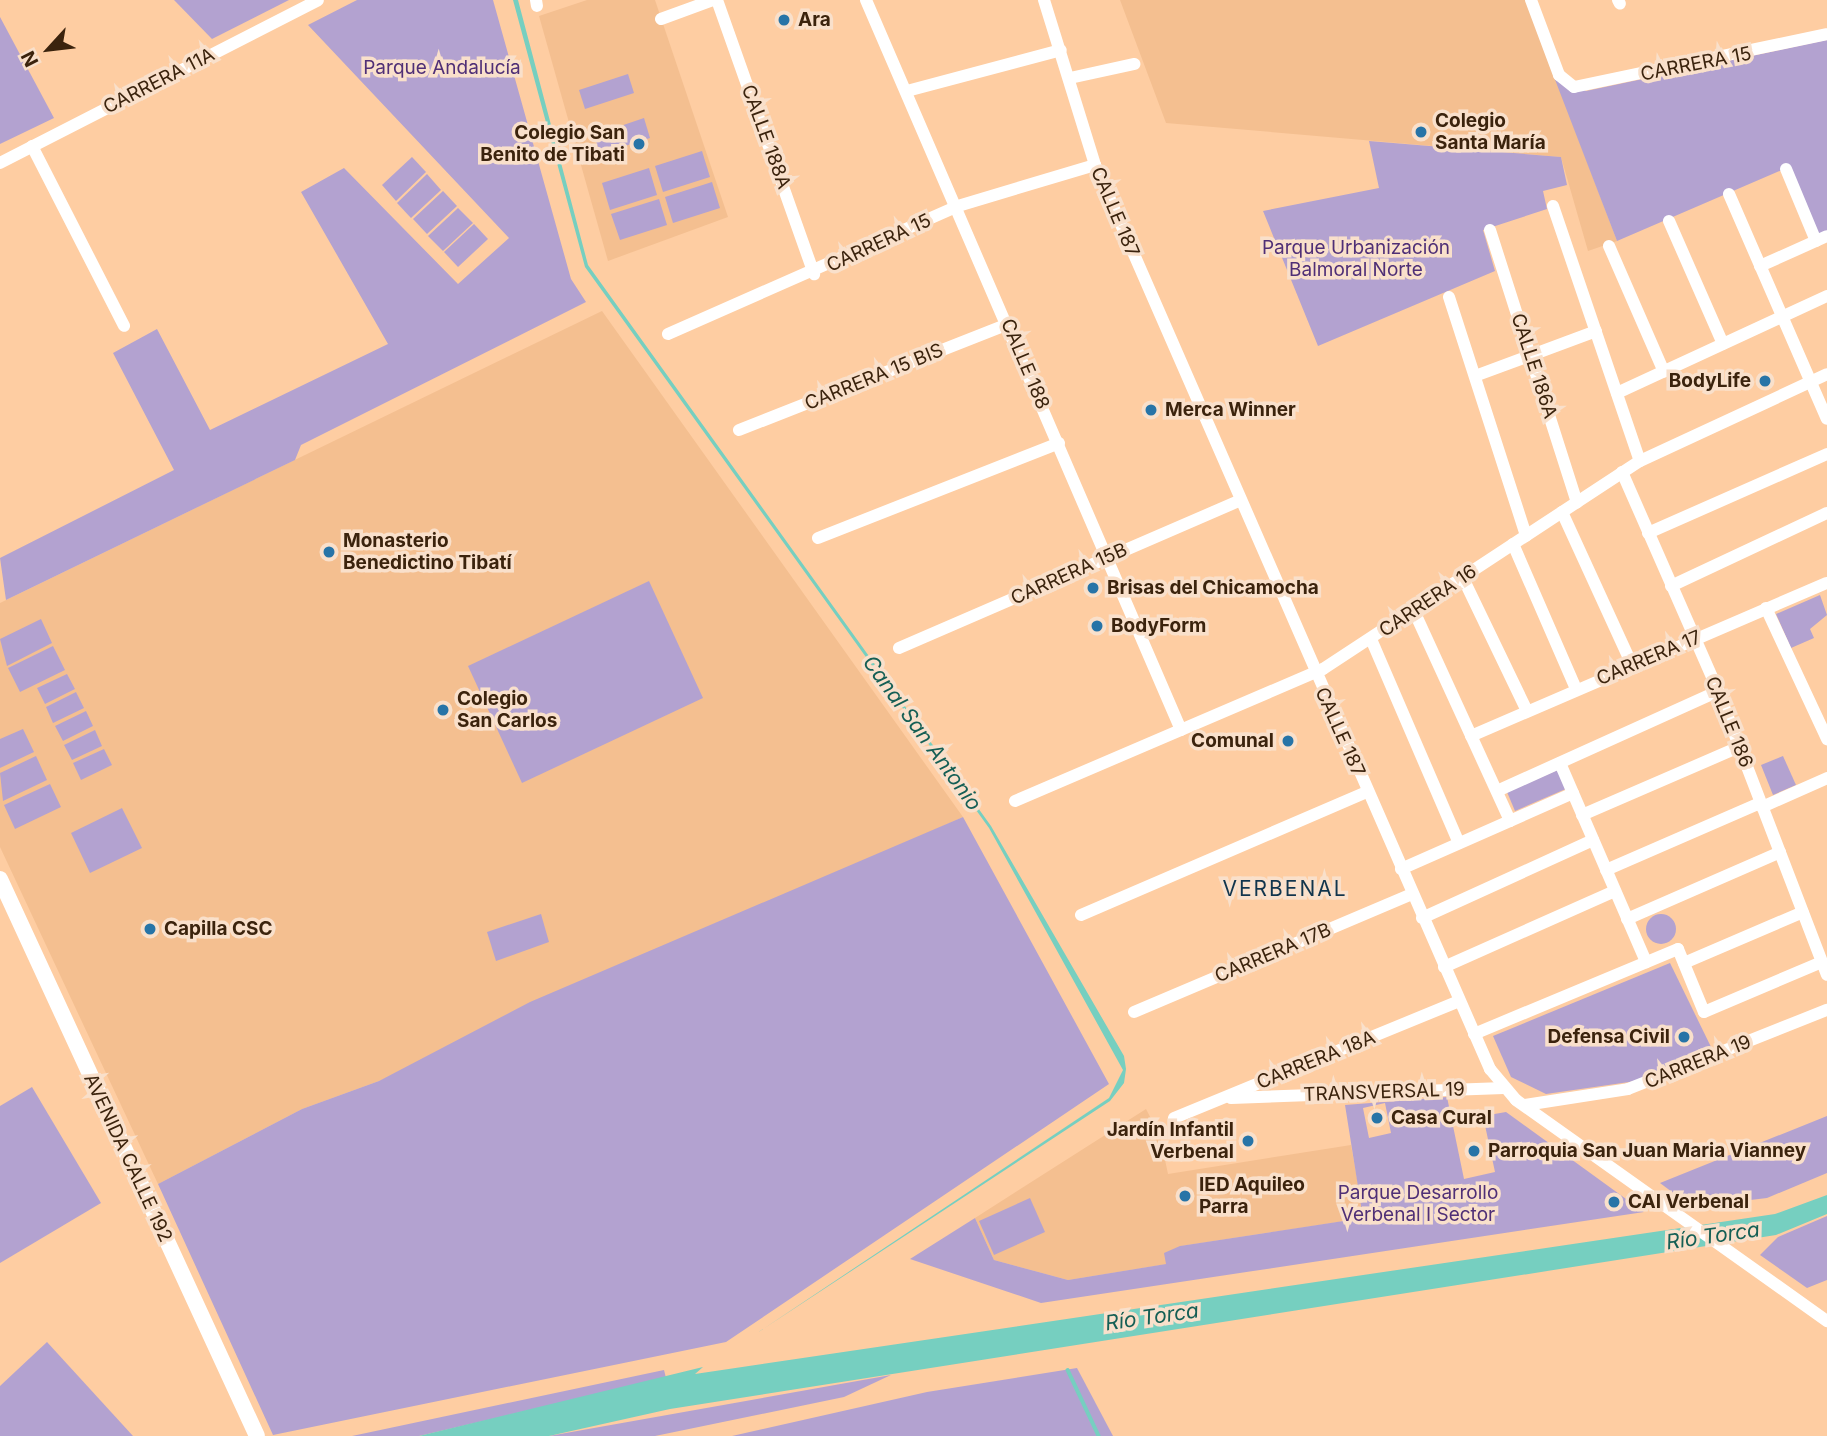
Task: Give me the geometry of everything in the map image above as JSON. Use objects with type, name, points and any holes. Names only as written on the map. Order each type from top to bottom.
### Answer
[{"type":"main road","name":"AVENIDA CALLE 192","points":[[0,879],[257,1436]]},
{"type":"street","name":"CARRERA 11A","points":[[0,163],[318,0]]},
{"type":"street","points":[[661,19],[715,0]]},
{"type":"street","name":"CALLE 188A","points":[[715,0],[814,274]]},
{"type":"street","name":"CALLE 188","points":[[866,0],[958,206],[1181,730]]},
{"type":"street","name":"CALLE 187","points":[[1044,0],[1062,50],[1095,165],[1313,674],[1474,1034],[1504,1088],[1679,1217],[1827,1321]]},
{"type":"street","name":"CARRERA 15","points":[[1531,0],[1566,82],[1574,87],[1827,34]]},
{"type":"street","points":[[907,91],[1062,50]]},
{"type":"street","points":[[1070,78],[1134,64]]},
{"type":"street","points":[[32,146],[124,326]]},
{"type":"street","name":"CARRERA 15","points":[[668,334],[814,274],[958,206],[1095,165]]},
{"type":"street","points":[[1760,266],[1821,239],[1786,169]]},
{"type":"street","points":[[1730,194],[1827,419]]},
{"type":"street","points":[[1553,206],[1640,461]]},
{"type":"street","points":[[1670,220],[1723,344]]},
{"type":"street","name":"CALLE 186A","points":[[1490,230],[1577,502]]},
{"type":"street","points":[[1609,246],[1664,372]]},
{"type":"street","points":[[1617,393],[1827,296]]},
{"type":"street","points":[[1449,297],[1526,536]]},
{"type":"street","name":"CARRERA 15 BIS","points":[[739,430],[1008,324]]},
{"type":"street","points":[[1475,376],[1595,331]]},
{"type":"street","name":"CARRERA 16","points":[[1015,801],[1313,674],[1414,611],[1640,461],[1827,374]]},
{"type":"street","points":[[818,538],[1059,443]]},
{"type":"street","points":[[1648,533],[1827,454]]},
{"type":"street","name":"CALLE 186","points":[[1622,472],[1718,691],[1825,969]]},
{"type":"street","name":"CARRERA 15B","points":[[900,648],[1239,501]]},
{"type":"street","points":[[1562,512],[1632,665]]},
{"type":"street","points":[[1671,586],[1827,513]]},
{"type":"street","points":[[1513,544],[1577,689]]},
{"type":"street","points":[[1462,578],[1527,711]]},
{"type":"street","name":"CARRERA 17","points":[[1471,736],[1766,608],[1825,588]]},
{"type":"street","points":[[1766,608],[1827,739]]},
{"type":"street","points":[[1414,611],[1510,821]]},
{"type":"street","points":[[1371,639],[1459,844]]},
{"type":"street","points":[[1497,791],[1718,691]]},
{"type":"street","points":[[1582,815],[1739,747]]},
{"type":"street","points":[[1560,762],[1646,962]]},
{"type":"street","points":[[1606,870],[1827,778]]},
{"type":"street","points":[[1082,915],[1367,792]]},
{"type":"street","points":[[1401,869],[1573,793]]},
{"type":"street","points":[[1422,918],[1593,840]]},
{"type":"street","points":[[1627,919],[1780,852]]},
{"type":"street","points":[[1444,967],[1615,891]]},
{"type":"street","name":"CARRERA 17B","points":[[1134,1012],[1412,894]]},
{"type":"street","points":[[1684,963],[1803,912]]},
{"type":"street","points":[[1474,1034],[1678,949],[1704,1012],[1825,969]]},
{"type":"street","name":"CARRERA 18A","points":[[1174,1118],[1459,1001]]},
{"type":"street","name":"CARRERA 19","points":[[1525,1105],[1628,1089],[1827,1010]]},
{"type":"street","name":"TRANSVERSAL 19","points":[[1222,1098],[1504,1088]]},
{"type":"street","points":[[1553,1126],[1551,1109],[1565,1097]]},
{"type":"shaded area","name":"Colegio San Benito de Tibati","points":[[587,0],[655,0],[728,217],[608,261],[539,16]]},
{"type":"shaded area","name":"Colegio Santa María","points":[[1120,0],[1526,0],[1617,241],[1588,251],[1561,157],[1166,123]]},
{"type":"shaded area","name":"Colegio San Carlos","points":[[602,311],[963,817],[379,1081],[302,1109],[158,1184],[0,847],[0,603]]},
{"type":"shaded area","name":"IED Aquileo Parra","points":[[1146,1109],[1160,1136],[1168,1174],[1351,1145],[1364,1218],[1181,1246],[1167,1264],[1068,1280],[994,1260],[975,1218]]},
{"type":"green space","points":[[174,0],[289,0],[212,39]]},
{"type":"green space","name":"Parque Andalucía","points":[[357,0],[493,0],[571,279],[586,302],[301,445],[295,460],[6,600],[0,558],[174,470],[113,353],[157,329],[210,430],[388,344],[301,192],[344,168],[458,284],[509,238],[308,25]]},
{"type":"green space","points":[[0,17],[54,118],[0,144]]},
{"type":"green space","points":[[1827,40],[1827,231],[1818,235],[1789,167],[1617,241],[1554,77],[1586,91]]},
{"type":"green space","points":[[628,74],[634,93],[585,109],[579,90]]},
{"type":"green space","points":[[644,118],[650,138],[600,154],[594,135]]},
{"type":"green space","name":"Parque Urbanización Balmoral Norte","points":[[1369,141],[1561,157],[1567,185],[1543,191],[1547,209],[1483,230],[1495,271],[1318,346],[1263,211],[1379,188]]},
{"type":"green space","points":[[702,151],[710,177],[663,192],[655,166]]},
{"type":"green space","points":[[412,157],[426,172],[396,201],[382,185]]},
{"type":"green space","points":[[649,168],[657,195],[610,210],[602,183]]},
{"type":"green space","points":[[427,174],[441,190],[411,218],[397,203]]},
{"type":"green space","points":[[712,182],[720,208],[673,223],[665,197]]},
{"type":"green space","points":[[443,191],[457,206],[427,234],[413,219]]},
{"type":"green space","points":[[659,199],[667,225],[620,240],[611,214]]},
{"type":"green space","points":[[458,208],[473,223],[443,251],[428,236]]},
{"type":"green space","points":[[474,224],[488,239],[458,267],[444,252]]},
{"type":"green space","points":[[649,581],[703,698],[522,783],[468,666]]},
{"type":"green space","points":[[1820,595],[1827,615],[1810,629],[1814,638],[1791,648],[1776,614]]},
{"type":"green space","points":[[41,619],[52,643],[7,666],[0,639]]},
{"type":"green space","points":[[53,646],[65,670],[20,692],[8,668]]},
{"type":"green space","points":[[67,674],[75,689],[45,704],[37,688]]},
{"type":"green space","points":[[76,692],[84,708],[53,723],[46,707]]},
{"type":"green space","points":[[86,711],[93,726],[63,741],[55,726]]},
{"type":"green space","points":[[23,729],[34,752],[0,768],[0,739]]},
{"type":"green space","points":[[95,730],[102,746],[72,760],[64,745]]},
{"type":"green space","points":[[104,749],[112,765],[81,780],[73,763]]},
{"type":"green space","points":[[36,756],[47,780],[3,801],[0,773]]},
{"type":"green space","points":[[1783,756],[1796,785],[1773,795],[1761,765]]},
{"type":"green space","points":[[1560,769],[1568,788],[1515,811],[1507,792]]},
{"type":"green space","points":[[50,784],[61,807],[15,829],[4,805]]},
{"type":"green space","points":[[122,808],[142,848],[90,873],[71,833]]},
{"type":"green space","points":[[963,817],[1109,1084],[726,1342],[273,1435],[158,1184],[302,1109],[379,1081],[530,1002]]},
{"type":"green space","points":[[541,914],[549,942],[496,961],[487,932]]},
{"type":"green space","points":[[1661,914],[1672,918],[1676,929],[1672,940],[1661,944],[1650,940],[1646,929],[1650,918]]},
{"type":"green space","points":[[1670,963],[1712,1049],[1636,1081],[1546,1094],[1511,1077],[1493,1036]]},
{"type":"green space","points":[[32,1087],[101,1203],[0,1263],[0,1106]]},
{"type":"green space","name":"Parque Desarrollo Verbenal I Sector","points":[[1447,1097],[1464,1179],[1495,1172],[1483,1116],[1506,1112],[1644,1212],[1041,1303],[910,1259],[975,1218],[994,1260],[1068,1280],[1166,1264],[1164,1253],[1180,1246],[1363,1218],[1345,1105]],"holes":[[[1385,1103],[1391,1133],[1369,1138],[1363,1108]]]},
{"type":"green space","points":[[1827,1116],[1827,1173],[1767,1198],[1692,1207],[1660,1183]]},
{"type":"green space","points":[[1030,1198],[1045,1232],[994,1255],[979,1221]]},
{"type":"green space","points":[[1827,1216],[1827,1280],[1807,1288],[1760,1255],[1778,1237]]},
{"type":"green space","points":[[47,1342],[133,1436],[0,1436],[0,1386]]},
{"type":"green space","points":[[1077,1368],[1113,1436],[732,1436],[927,1392]]},
{"type":"green space","points":[[664,1370],[666,1378],[419,1436],[352,1436]]},
{"type":"green space","points":[[891,1375],[844,1397],[655,1436],[549,1436]]},
{"type":"water","name":"Canal San Antonio","points":[[513,0],[518,0],[588,265],[991,826],[1124,1056],[1124,1083],[1110,1101],[757,1333],[1109,1098],[1123,1070],[989,828],[585,267]]},
{"type":"water","name":"Río Torca","points":[[1827,1195],[1827,1214],[1776,1235],[670,1409],[549,1436],[419,1436],[703,1367],[695,1374],[1775,1214]]},
{"type":"waterway","points":[[1068,1370],[1099,1436]]},
{"type":"place","name":"Ara","points":[[784,20]]},
{"type":"place","name":"Colegio Santa María","points":[[1421,132]]},
{"type":"place","name":"Colegio San Benito de Tibati","points":[[639,144]]},
{"type":"place","name":"BodyLife","points":[[1765,381]]},
{"type":"place","name":"Merca Winner","points":[[1151,410]]},
{"type":"place","name":"Monasterio Benedictino Tibatí","points":[[329,552]]},
{"type":"place","name":"Brisas del Chicamocha","points":[[1093,588]]},
{"type":"place","name":"BodyForm","points":[[1097,626]]},
{"type":"place","name":"Colegio San Carlos","points":[[443,710]]},
{"type":"place","name":"Comunal","points":[[1288,741]]},
{"type":"place","name":"Capilla CSC","points":[[150,929]]},
{"type":"place","name":"Defensa Civil","points":[[1684,1037]]},
{"type":"place","name":"Casa Cural","points":[[1377,1118]]},
{"type":"place","name":"Jardín Infantil Verbenal","points":[[1248,1141]]},
{"type":"place","name":"Parroquia San Juan Maria Vianney","points":[[1474,1151]]},
{"type":"place","name":"IED Aquileo Parra","points":[[1185,1196]]},
{"type":"place","name":"CAI Verbenal","points":[[1614,1202]]},
{"type":"district","name":"VERBENAL","points":[[1285,889]]}]
